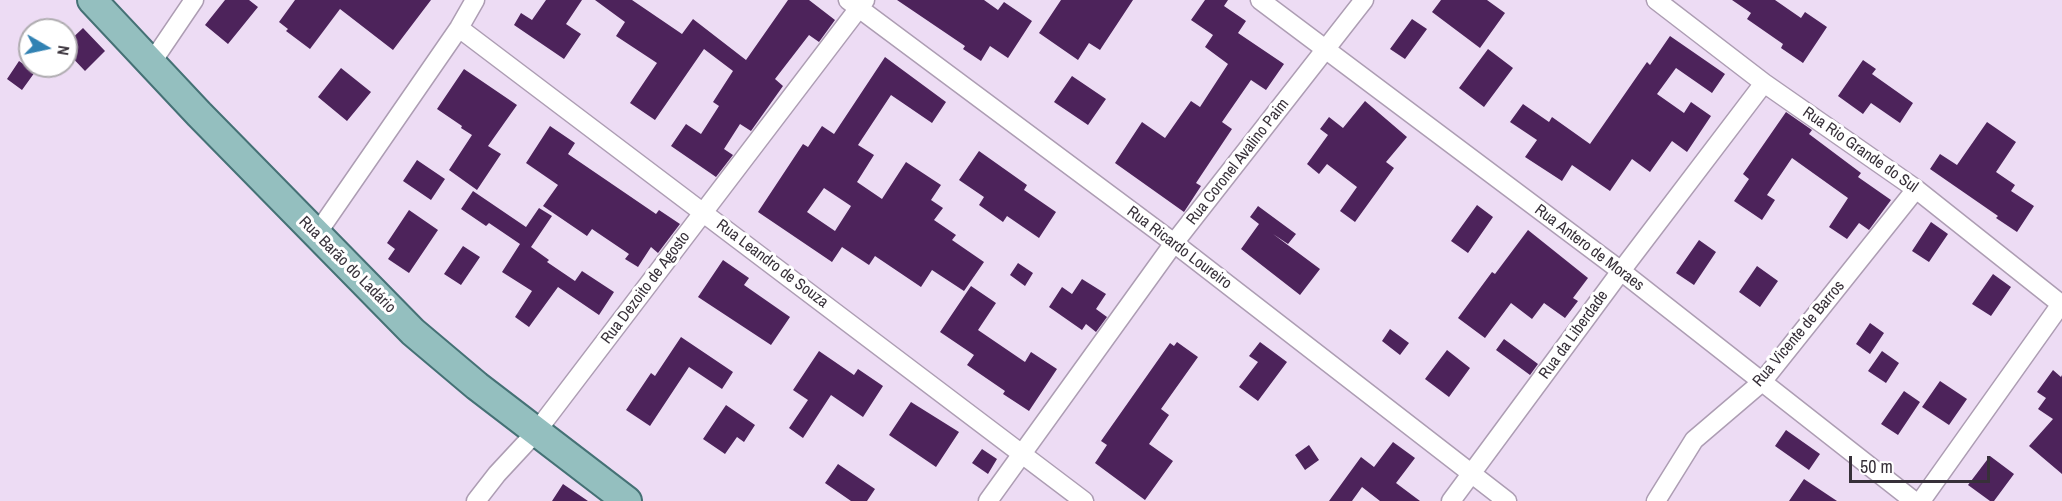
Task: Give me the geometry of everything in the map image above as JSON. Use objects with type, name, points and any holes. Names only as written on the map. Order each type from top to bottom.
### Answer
[{"type":"main road","name":"Rua Barão do Ladário","points":[[93,0],[199,114],[413,332],[477,386],[627,501]]},
{"type":"street","points":[[152,62],[194,0]]},
{"type":"street","points":[[316,235],[459,28],[475,0]]},
{"type":"street","name":"Rua Antero de Moraes","points":[[1260,0],[1621,271],[1914,501]]},
{"type":"street","name":"Rua Coronel Avalino Paim","points":[[988,501],[1174,243],[1364,0]]},
{"type":"street","name":"Rua Rio Grande do Sul","points":[[1656,0],[1764,83],[1916,189],[2061,304]]},
{"type":"street","name":"Rua Dezoito de Agosto","points":[[476,501],[497,474],[536,432],[704,212],[857,3]]},
{"type":"street","name":"Rua Ricardo Loureiro","points":[[857,3],[1174,243],[1507,501]]},
{"type":"street","name":"Rua Leandro de Souza","points":[[459,28],[1084,501]]},
{"type":"street","name":"Rua da Liberdade","points":[[1451,501],[1764,83]]},
{"type":"street","name":"Rua Vicente de Barros","points":[[1656,501],[1694,440],[1762,382],[1916,189]]},
{"type":"street","points":[[1921,501],[2061,304]]},
{"type":"building","points":[[225,0],[249,0],[258,7],[228,44],[205,25]]},
{"type":"building","points":[[295,0],[431,0],[393,50],[340,9],[310,49],[286,31],[288,29],[279,22]]},
{"type":"building","points":[[546,0],[582,0],[566,24],[581,34],[564,59],[514,25],[521,13],[532,20]]},
{"type":"building","points":[[595,0],[632,0],[682,34],[693,19],[746,60],[788,0],[809,0],[835,20],[819,42],[809,35],[775,79],[783,86],[751,131],[740,124],[724,149],[733,155],[716,177],[671,146],[686,124],[701,134],[719,106],[713,102],[733,71],[704,49],[655,120],[630,103],[657,63],[616,36],[625,22]]},
{"type":"building","points":[[897,0],[984,0],[998,10],[1004,2],[1032,21],[1008,58],[990,46],[981,61],[963,49],[965,46]]},
{"type":"building","points":[[1061,0],[1133,0],[1100,50],[1089,43],[1078,60],[1039,33]]},
{"type":"building","points":[[1205,0],[1228,0],[1224,6],[1246,21],[1238,33],[1284,64],[1266,90],[1251,80],[1222,122],[1232,129],[1196,183],[1201,186],[1184,212],[1115,163],[1142,122],[1165,138],[1191,101],[1200,107],[1228,64],[1205,47],[1213,35],[1191,20]]},
{"type":"building","points":[[1441,0],[1487,0],[1505,13],[1480,48],[1432,12]]},
{"type":"building","points":[[1732,0],[1775,0],[1801,18],[1805,12],[1827,27],[1803,63],[1781,48],[1783,44],[1747,19],[1751,13]]},
{"type":"building","points":[[1412,19],[1427,29],[1405,59],[1390,49]]},
{"type":"building","points":[[83,28],[105,51],[85,71],[78,64],[78,33]]},
{"type":"building","points":[[1670,36],[1725,74],[1712,93],[1676,68],[1657,94],[1684,113],[1691,102],[1711,116],[1687,152],[1672,141],[1650,172],[1632,159],[1610,191],[1572,165],[1562,181],[1525,157],[1537,140],[1510,122],[1523,104],[1549,122],[1552,117],[1590,144],[1647,62],[1650,65]]},
{"type":"building","points":[[1488,49],[1513,68],[1484,107],[1459,88]]},
{"type":"building","points":[[885,57],[946,102],[932,123],[891,95],[858,145],[874,155],[857,182],[882,199],[906,162],[941,185],[931,200],[943,208],[934,220],[956,235],[952,240],[984,262],[964,291],[932,270],[921,287],[875,256],[869,265],[842,247],[832,262],[758,212],[803,144],[808,147],[822,126],[834,134]],"holes":[[[824,188],[851,206],[835,231],[807,212]]]},
{"type":"building","points":[[1863,60],[1876,69],[1872,74],[1913,103],[1900,123],[1871,103],[1863,114],[1838,96]]},
{"type":"building","points":[[18,62],[18,78],[31,78],[22,90],[7,79]]},
{"type":"building","points":[[341,68],[371,92],[347,121],[318,97]]},
{"type":"building","points":[[464,69],[517,105],[488,146],[501,154],[477,190],[449,170],[472,135],[437,109]]},
{"type":"building","points":[[1072,76],[1106,99],[1088,125],[1054,102]]},
{"type":"building","points":[[1365,101],[1407,137],[1386,162],[1394,168],[1355,222],[1340,211],[1357,187],[1327,164],[1319,174],[1307,164],[1328,135],[1320,129],[1329,117],[1343,128]]},
{"type":"building","points":[[1786,112],[1812,130],[1809,134],[1861,173],[1858,177],[1891,200],[1869,230],[1859,223],[1847,239],[1829,227],[1848,198],[1792,158],[1767,195],[1775,200],[1762,220],[1734,201],[1749,179],[1743,174]]},
{"type":"building","points":[[1987,122],[2016,142],[1996,172],[2015,185],[2011,191],[2034,206],[2017,232],[1996,218],[1998,216],[1930,169],[1940,154],[1957,165]]},
{"type":"building","points":[[550,126],[575,143],[568,154],[656,214],[659,210],[680,224],[658,253],[651,247],[638,267],[625,259],[629,254],[592,229],[587,236],[543,206],[558,185],[526,163]]},
{"type":"building","points":[[979,151],[1027,185],[1024,190],[1056,212],[1039,238],[1007,216],[1003,222],[979,205],[984,197],[959,180]]},
{"type":"building","points":[[417,160],[445,179],[431,200],[403,181]]},
{"type":"building","points":[[473,191],[526,227],[539,208],[552,216],[531,247],[549,260],[547,262],[575,281],[582,271],[614,292],[599,315],[558,287],[529,327],[515,317],[532,291],[502,272],[520,244],[489,223],[486,226],[461,209]]},
{"type":"building","points":[[1477,205],[1493,217],[1468,253],[1451,241]]},
{"type":"building","points":[[1258,206],[1296,234],[1288,244],[1273,234],[1320,269],[1300,295],[1241,249],[1259,224],[1250,217]]},
{"type":"building","points":[[409,210],[438,230],[409,273],[388,259],[395,249],[387,243]]},
{"type":"building","points":[[1931,222],[1948,234],[1929,262],[1912,251]]},
{"type":"building","points":[[1528,230],[1588,278],[1573,298],[1578,301],[1565,318],[1544,303],[1532,319],[1511,303],[1485,338],[1458,318],[1492,272],[1495,274]]},
{"type":"building","points":[[1699,240],[1716,252],[1694,285],[1676,273]]},
{"type":"building","points":[[463,246],[480,257],[461,285],[444,274]]},
{"type":"building","points":[[723,260],[749,278],[744,285],[790,317],[771,345],[698,297]]},
{"type":"building","points":[[1018,263],[1033,273],[1025,286],[1010,275]]},
{"type":"building","points":[[1757,266],[1778,281],[1760,307],[1739,292]]},
{"type":"building","points":[[1993,274],[2011,287],[1991,316],[1972,304]]},
{"type":"building","points":[[1082,279],[1106,294],[1096,309],[1107,317],[1096,332],[1086,324],[1082,330],[1049,307],[1062,287],[1072,294]]},
{"type":"building","points":[[971,286],[996,303],[978,330],[1025,362],[1031,352],[1057,369],[1029,411],[1003,394],[1005,391],[967,365],[974,355],[940,332]]},
{"type":"building","points":[[1870,323],[1884,333],[1870,354],[1856,344]]},
{"type":"building","points":[[1390,329],[1409,343],[1400,355],[1382,341]]},
{"type":"building","points":[[681,337],[733,372],[722,389],[689,367],[650,426],[626,410],[651,373],[655,376]]},
{"type":"building","points":[[1504,339],[1538,364],[1530,375],[1496,350]]},
{"type":"building","points":[[1177,342],[1198,357],[1161,409],[1169,415],[1149,444],[1173,461],[1145,500],[1095,463],[1107,445],[1101,441],[1170,343],[1174,346]]},
{"type":"building","points":[[1260,342],[1287,362],[1258,401],[1239,387],[1258,362],[1249,356]]},
{"type":"building","points":[[1447,350],[1470,368],[1449,397],[1425,379]]},
{"type":"building","points":[[819,351],[854,375],[858,369],[883,386],[863,417],[831,395],[803,438],[789,428],[808,400],[793,390]]},
{"type":"building","points":[[1882,351],[1899,363],[1886,383],[1868,371]]},
{"type":"building","points":[[2053,370],[2061,377],[2062,375],[2062,474],[2029,446],[2053,419],[2038,409],[2046,398],[2037,392]]},
{"type":"building","points":[[1940,381],[1967,399],[1949,425],[1922,407]]},
{"type":"building","points":[[1904,391],[1920,402],[1898,435],[1881,424]]},
{"type":"building","points":[[911,402],[959,432],[936,467],[889,435]]},
{"type":"building","points":[[726,405],[755,425],[744,442],[737,437],[725,454],[703,439]]},
{"type":"building","points":[[1786,430],[1820,454],[1809,470],[1775,446]]},
{"type":"building","points":[[1393,442],[1415,458],[1396,483],[1420,501],[1380,501],[1362,487],[1352,501],[1329,501],[1361,457],[1374,467]]},
{"type":"building","points":[[1309,445],[1319,460],[1305,470],[1295,455]]},
{"type":"building","points":[[982,449],[997,459],[988,474],[972,463]]},
{"type":"building","points":[[1990,456],[2014,474],[1994,501],[1990,501],[1968,485]]},
{"type":"building","points":[[838,464],[875,489],[867,501],[851,501],[825,483]]},
{"type":"building","points":[[1804,479],[1837,501],[1789,501]]},
{"type":"building","points":[[563,484],[588,501],[552,501]]}]
